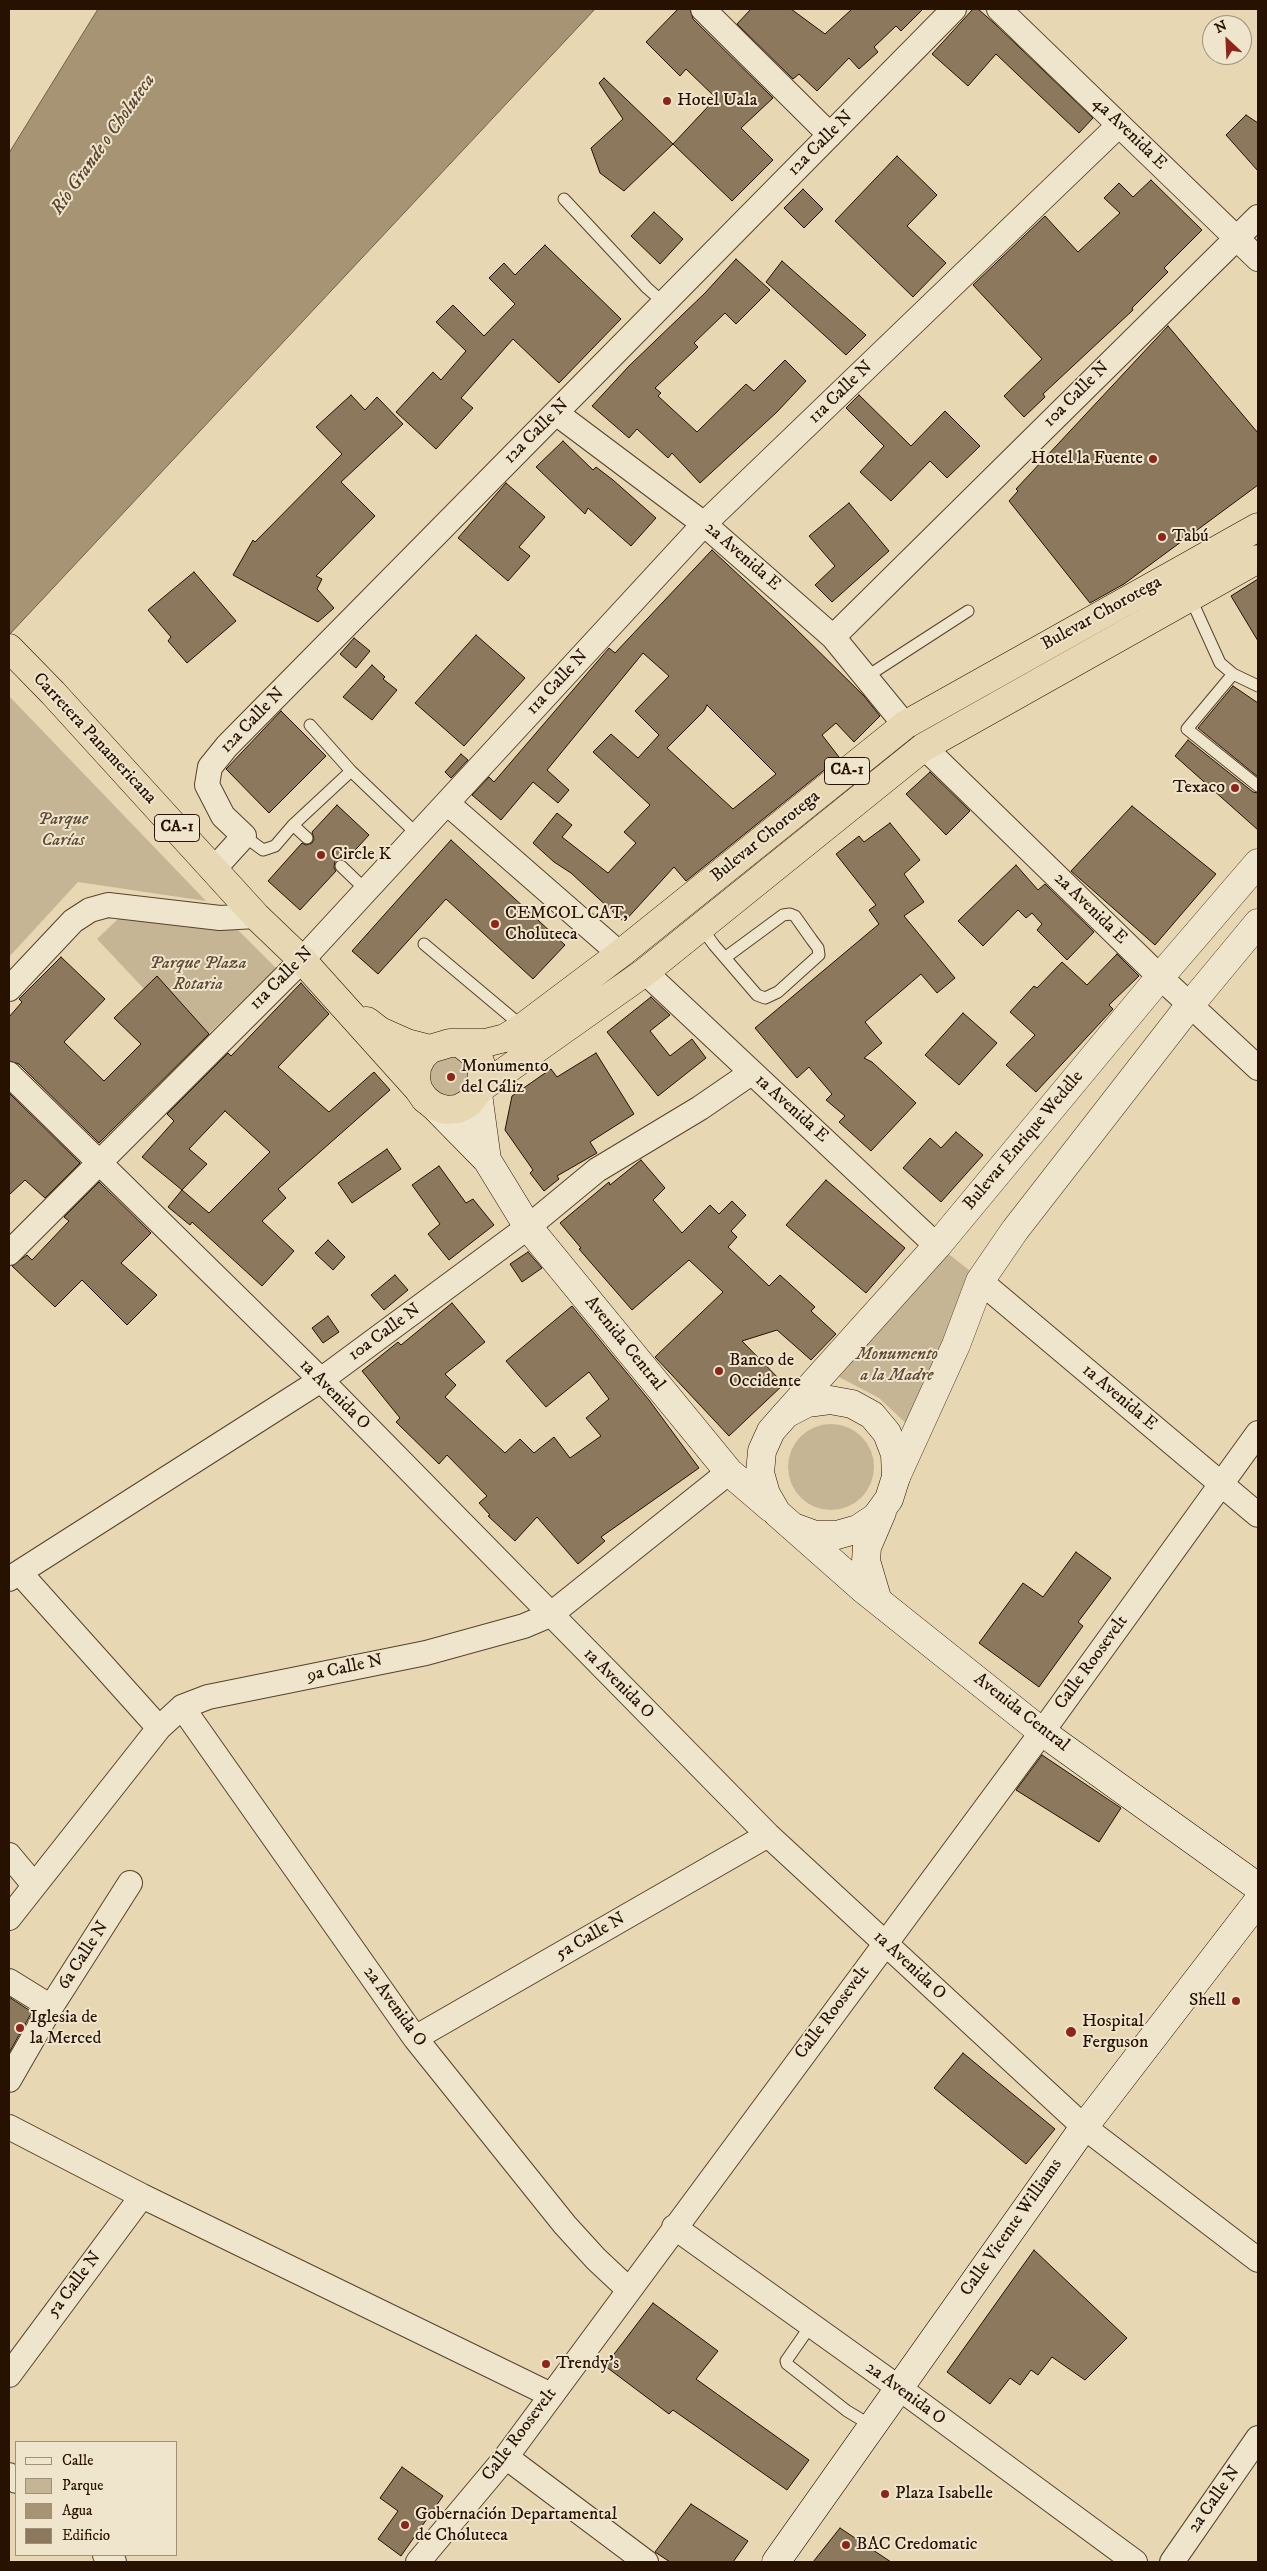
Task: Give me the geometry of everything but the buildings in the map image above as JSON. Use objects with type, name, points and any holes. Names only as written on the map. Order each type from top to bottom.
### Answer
[{"type":"highway","name":"Bulevar Chorotega","points":[[461,1044],[486,1043],[506,1038],[523,1027],[620,954],[905,725],[1258,527]]},
{"type":"highway","name":"Bulevar Chorotega","points":[[479,1091],[645,972],[924,747],[1258,559]]},
{"type":"highway","name":"Carretera Panamericana","points":[[9,648],[53,693],[256,916],[302,960],[426,1098]]},
{"type":"highway","points":[[803,806],[822,829]]},
{"type":"highway","name":"Carretera Panamericana","points":[[322,983],[380,1031],[407,1043],[430,1049]]},
{"type":"highway","name":"CA-1","points":[[430,1049],[439,1044],[461,1044]]},
{"type":"highway","points":[[461,1044],[470,1050],[480,1062],[483,1078],[479,1091]]},
{"type":"highway","points":[[426,1098],[417,1067],[430,1049]]},
{"type":"highway","name":"CA-1","points":[[426,1098],[446,1110],[458,1109],[469,1103],[479,1091]]},
{"type":"main road","name":"Bulevar Enrique Weddle","points":[[729,1472],[779,1423],[937,1246],[1160,977],[1258,863]]},
{"type":"main road","points":[[877,1598],[866,1561],[868,1547],[876,1522],[956,1345],[980,1281],[1015,1230],[1190,1005],[1258,923]]},
{"type":"main road","name":"Avenida Central","points":[[479,1091],[487,1160]]},
{"type":"main road","name":"Avenida Central","points":[[426,1098],[487,1160],[528,1227],[729,1472],[877,1598],[1042,1732],[1258,1887]]},
{"type":"main road","points":[[830,1400],[852,1404],[872,1415],[887,1433],[895,1454],[893,1488],[876,1517],[851,1531],[837,1535],[815,1535],[785,1520],[766,1494],[760,1473],[762,1452],[779,1423],[807,1403],[830,1400]]},
{"type":"main road","name":"Calle Vicente Williams","points":[[776,2562],[1084,2127],[1258,1901]]},
{"type":"street","points":[[703,9],[830,135]]},
{"type":"street","name":"12a Calle N","points":[[244,836],[223,816],[207,784],[210,767],[227,746],[954,9]]},
{"type":"street","name":"4a Avenida E","points":[[999,9],[1258,259]]},
{"type":"street","name":"11a Calle N","points":[[9,1253],[302,960],[704,524],[1120,125]]},
{"type":"street","name":"10a Calle N","points":[[833,637],[1258,217]]},
{"type":"street","name":"2a Avenida E","points":[[556,413],[704,524],[833,637],[905,725]]},
{"type":"street","name":"2a Avenida E","points":[[924,747],[1160,977],[1258,1068]]},
{"type":"street","points":[[447,803],[620,954]]},
{"type":"street","points":[[214,869],[244,836]]},
{"type":"street","points":[[9,988],[73,921],[90,910],[108,906],[220,918],[256,916]]},
{"type":"street","name":"1a Avenida E","points":[[645,972],[937,1246]]},
{"type":"street","name":"10a Calle N","points":[[15,1576],[320,1380],[528,1227],[597,1170],[700,1108],[751,1073]]},
{"type":"street","name":"1a Avenida O","points":[[9,1074],[320,1380],[768,1835],[1084,2127],[1258,2260]]},
{"type":"street","name":"1a Avenida E","points":[[980,1281],[1258,1515]]},
{"type":"street","name":"Calle Roosevelt","points":[[418,2562],[506,2456],[1042,1732],[1258,1433]]},
{"type":"street","name":"9a Calle N","points":[[9,1918],[159,1728],[182,1707],[208,1697],[426,1652],[524,1626],[550,1615],[729,1472]]},
{"type":"street","points":[[15,1576],[159,1728]]},
{"type":"street","name":"2a Avenida O","points":[[182,1707],[415,2038],[565,2224],[596,2259],[628,2289]]},
{"type":"street","name":"5a Calle N","points":[[415,2038],[768,1835]]},
{"type":"street","points":[[9,1855],[34,1885]]},
{"type":"street","name":"6a Calle N","points":[[9,2080],[51,2007],[130,1883]]},
{"type":"street","points":[[9,1981],[51,2007]]},
{"type":"street","points":[[9,2127],[142,2196],[551,2395]]},
{"type":"street","name":"5a Calle N","points":[[9,2375],[142,2196]]},
{"type":"street","name":"2a Avenida O","points":[[674,2227],[899,2388],[1135,2562]]},
{"type":"street","name":"2a Calle N","points":[[1172,2562],[1258,2438]]},
{"type":"street","points":[[506,2456],[646,2562]]},
{"type":"lane","points":[[564,199],[647,288],[664,303]]},
{"type":"lane","points":[[1190,598],[1220,663],[1233,674],[1258,686]]},
{"type":"lane","points":[[866,677],[968,611]]},
{"type":"lane","points":[[1233,674],[1188,729],[1258,786]]},
{"type":"lane","points":[[310,725],[351,771],[418,835]]},
{"type":"lane","points":[[244,836],[254,845],[264,850],[274,846],[293,825],[351,771]]},
{"type":"lane","points":[[293,825],[307,838]]},
{"type":"lane","points":[[341,866],[367,891]]},
{"type":"lane","points":[[701,927],[757,995],[765,998],[778,992],[819,955],[818,948],[795,916],[790,914],[784,915],[726,957]]},
{"type":"lane","points":[[424,944],[523,1027]]},
{"type":"lane","points":[[811,2325],[786,2360],[787,2364],[847,2411],[872,2426]]},
{"type":"green space","name":"Parque Carías","points":[[9,696],[206,901],[78,882],[9,957]]},
{"type":"green space","name":"Parque Plaza Rotaria","points":[[120,917],[230,922],[276,968],[197,1045],[97,939]]},
{"type":"green space","points":[[448,1051],[471,1061],[465,1098],[434,1097],[427,1065]]},
{"type":"green space","name":"Monumento a la Madre","points":[[946,1252],[974,1274],[910,1427],[879,1398],[839,1377]]},
{"type":"green space","points":[[823,1424],[839,1424],[848,1427],[862,1436],[871,1450],[874,1467],[871,1484],[862,1498],[848,1507],[839,1510],[823,1510],[807,1503],[795,1491],[788,1475],[788,1459],[795,1443],[807,1431]]},
{"type":"water","name":"Río Grande o Choluteca","points":[[98,9],[595,9],[9,635],[9,153]]},
{"type":"place","name":"Hotel Uala","points":[[667,101]]},
{"type":"place","name":"Hotel la Fuente","points":[[1153,459]]},
{"type":"place","name":"Tabú","points":[[1162,537]]},
{"type":"place","name":"Texaco","points":[[1235,788]]},
{"type":"place","name":"Circle K","points":[[321,855]]},
{"type":"place","name":"CEMCOL CAT, Choluteca","points":[[495,924]]},
{"type":"place","name":"Monumento del Cáliz","points":[[451,1077]]},
{"type":"place","name":"Banco de Occidente","points":[[719,1371]]},
{"type":"place","name":"Shell","points":[[1236,2001]]},
{"type":"place","name":"Iglesia de la Merced","points":[[20,2028]]},
{"type":"place","name":"Hospital Ferguson","points":[[1071,2032]]},
{"type":"place","name":"Trendy's","points":[[546,2364]]},
{"type":"place","name":"Plaza Isabelle","points":[[885,2494]]},
{"type":"place","name":"Gobernación Departamental de Choluteca","points":[[405,2525]]},
{"type":"place","name":"BAC Credomatic","points":[[846,2545]]}]
